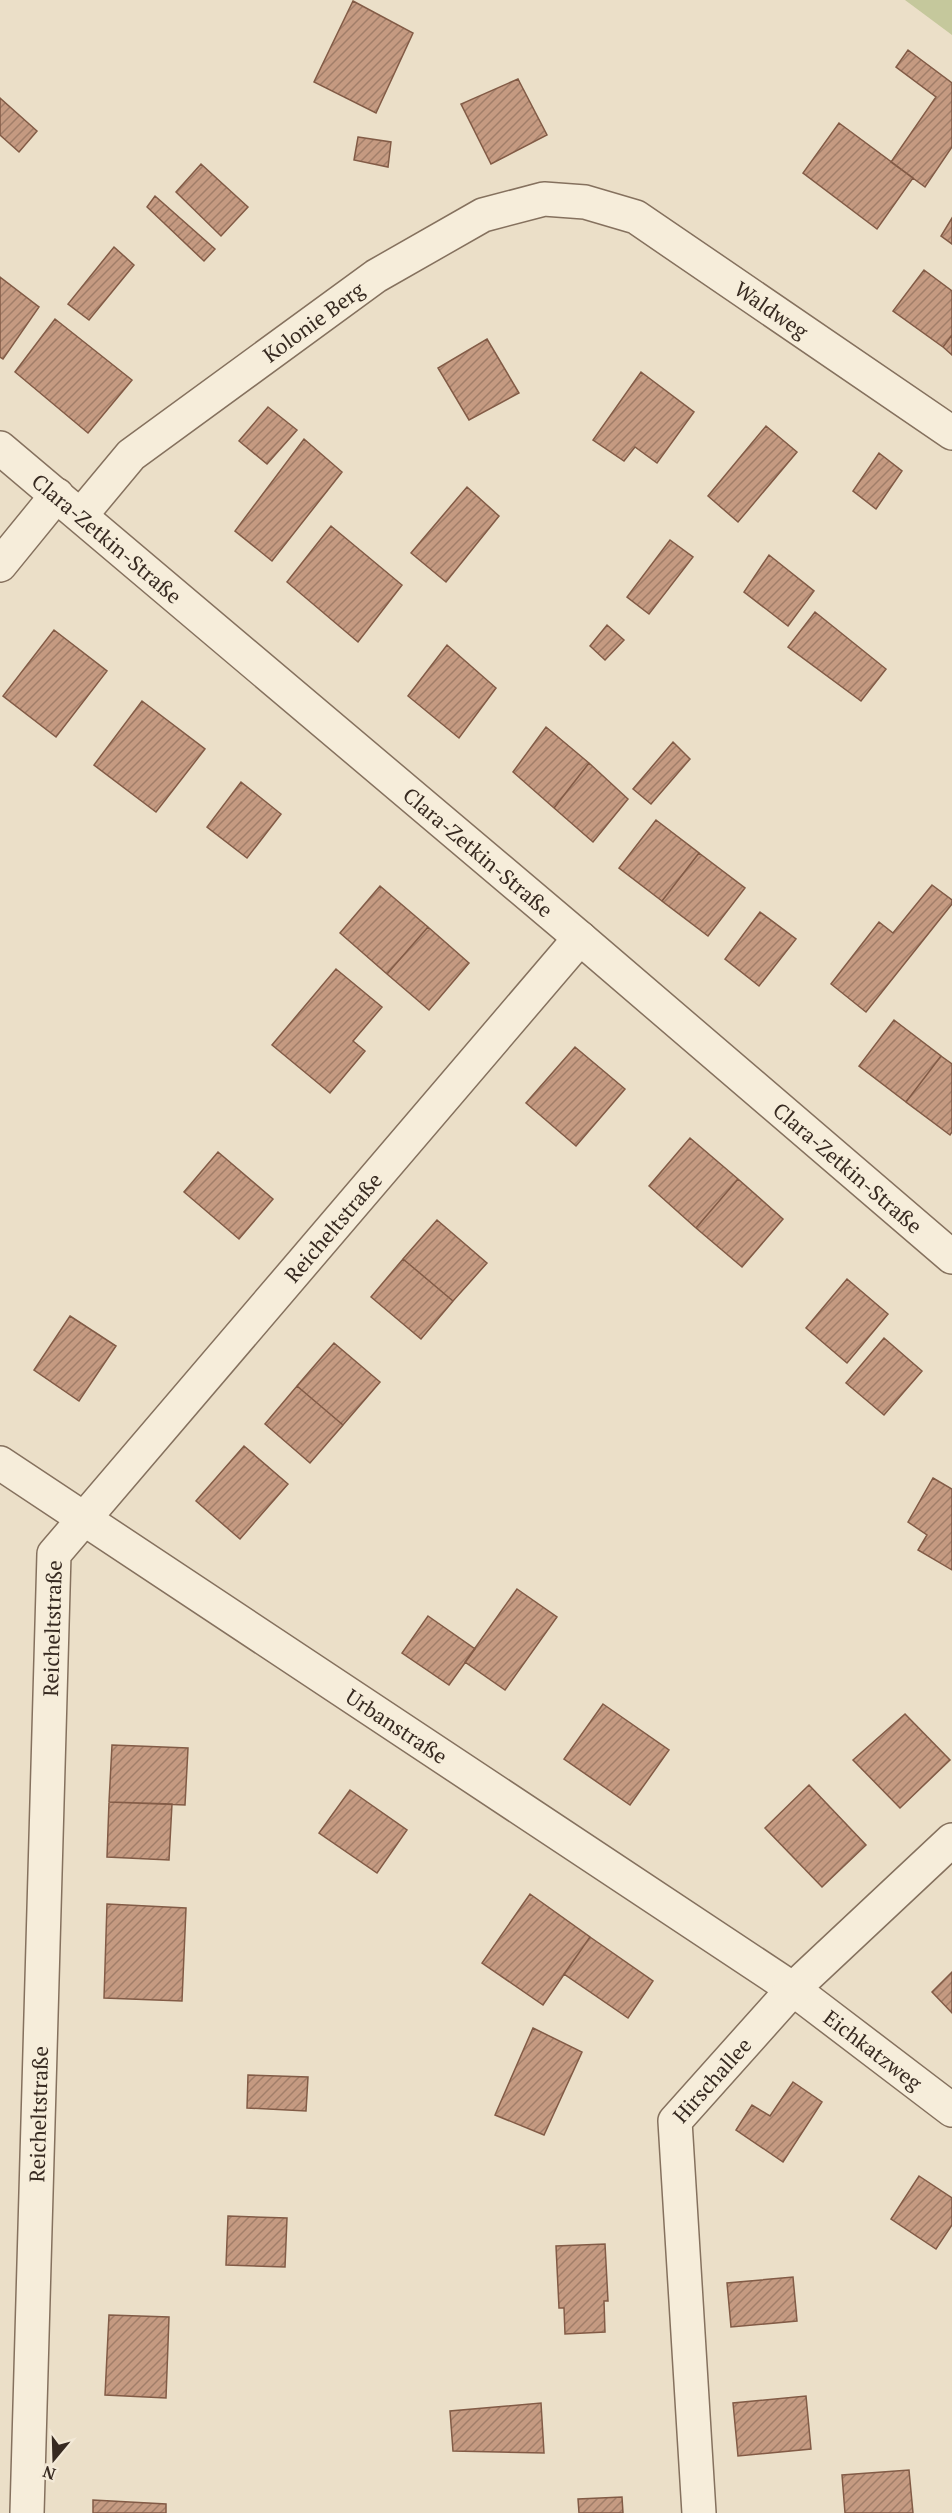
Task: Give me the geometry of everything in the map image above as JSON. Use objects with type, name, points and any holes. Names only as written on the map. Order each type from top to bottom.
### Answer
[{"type":"street","name":"Kolonie Berg","points":[[0,565],[131,455],[376,276],[483,215],[544,199],[585,202]]},
{"type":"street","name":"Waldweg","points":[[585,202],[636,218],[952,434]]},
{"type":"street","name":"Clara-Zetkin-Straße","points":[[0,448],[580,938],[952,1257]]},
{"type":"street","name":"Reicheltstraße","points":[[27,2513],[54,1554],[84,1516],[580,938]]},
{"type":"street","name":"Urbanstraße","points":[[0,1463],[84,1516],[793,1989]]},
{"type":"street","name":"Hirschallee","points":[[699,2513],[675,2121],[793,1989],[952,1840]]},
{"type":"street","name":"Eichkatzweg","points":[[793,1989],[952,2110]]},
{"type":"green space","points":[[905,0],[952,0],[952,35]]},
{"type":"building","points":[[353,1],[413,33],[376,113],[314,82]]},
{"type":"building","points":[[908,50],[952,83],[952,147],[925,187],[891,162],[936,97],[896,67]]},
{"type":"building","points":[[518,79],[547,135],[491,164],[461,104]]},
{"type":"building","points":[[0,98],[37,131],[19,152],[0,135]]},
{"type":"building","points":[[839,123],[913,178],[877,229],[803,173]]},
{"type":"building","points":[[358,137],[391,142],[388,167],[354,160]]},
{"type":"building","points":[[201,164],[248,207],[221,236],[176,192]]},
{"type":"building","points":[[155,196],[215,249],[204,261],[147,207]]},
{"type":"building","points":[[952,218],[952,244],[941,236]]},
{"type":"building","points":[[114,247],[134,265],[89,320],[68,304]]},
{"type":"building","points":[[924,270],[952,291],[952,335],[943,347],[893,311]]},
{"type":"building","points":[[0,277],[39,307],[3,359],[0,357]]},
{"type":"building","points":[[55,319],[132,380],[88,433],[15,372]]},
{"type":"building","points":[[952,335],[952,355],[943,347]]},
{"type":"building","points":[[487,339],[519,393],[469,420],[438,368]]},
{"type":"building","points":[[641,372],[694,412],[657,463],[635,447],[624,461],[593,440]]},
{"type":"building","points":[[268,407],[297,430],[267,464],[239,441]]},
{"type":"building","points":[[766,426],[797,452],[738,522],[708,496]]},
{"type":"building","points":[[304,439],[342,472],[272,561],[235,531]]},
{"type":"building","points":[[879,453],[902,471],[876,509],[853,491]]},
{"type":"building","points":[[467,487],[499,516],[446,582],[411,553]]},
{"type":"building","points":[[331,526],[402,585],[358,642],[287,582]]},
{"type":"building","points":[[670,540],[693,557],[649,614],[627,597]]},
{"type":"building","points":[[769,555],[814,591],[788,626],[744,592]]},
{"type":"building","points":[[815,612],[886,669],[861,701],[788,647]]},
{"type":"building","points":[[607,625],[624,640],[605,660],[590,646]]},
{"type":"building","points":[[54,630],[107,671],[56,737],[3,696]]},
{"type":"building","points":[[447,645],[496,688],[459,738],[408,696]]},
{"type":"building","points":[[142,701],[205,749],[156,812],[94,765]]},
{"type":"building","points":[[546,727],[589,763],[554,808],[513,772]]},
{"type":"building","points":[[673,742],[690,759],[651,804],[633,789]]},
{"type":"building","points":[[589,763],[628,799],[593,842],[554,808]]},
{"type":"building","points":[[241,782],[281,814],[247,858],[207,827]]},
{"type":"building","points":[[656,820],[699,853],[662,901],[619,868]]},
{"type":"building","points":[[699,853],[745,888],[708,936],[662,901]]},
{"type":"building","points":[[932,885],[952,900],[952,904],[866,1012],[831,984],[879,922],[893,933]]},
{"type":"building","points":[[380,886],[428,927],[387,974],[340,933]]},
{"type":"building","points":[[760,912],[796,939],[759,986],[725,959]]},
{"type":"building","points":[[428,927],[469,963],[429,1010],[387,974]]},
{"type":"building","points":[[336,969],[382,1007],[353,1041],[365,1051],[330,1093],[272,1045]]},
{"type":"building","points":[[894,1020],[941,1056],[906,1102],[859,1066]]},
{"type":"building","points":[[575,1047],[625,1089],[576,1146],[526,1103]]},
{"type":"building","points":[[941,1056],[952,1064],[952,1132],[950,1135],[906,1102]]},
{"type":"building","points":[[690,1138],[738,1179],[696,1228],[649,1186]]},
{"type":"building","points":[[218,1152],[273,1199],[239,1239],[184,1192]]},
{"type":"building","points":[[738,1179],[783,1219],[742,1267],[696,1228]]},
{"type":"building","points":[[437,1220],[487,1263],[453,1301],[403,1259]]},
{"type":"building","points":[[403,1259],[453,1301],[421,1339],[371,1297]]},
{"type":"building","points":[[847,1279],[888,1314],[847,1363],[806,1328]]},
{"type":"building","points":[[70,1316],[116,1346],[79,1401],[34,1370]]},
{"type":"building","points":[[884,1338],[922,1371],[884,1415],[846,1383]]},
{"type":"building","points":[[334,1343],[380,1382],[343,1425],[297,1386]]},
{"type":"building","points":[[297,1386],[343,1425],[310,1463],[265,1424]]},
{"type":"building","points":[[244,1446],[288,1484],[240,1539],[196,1501]]},
{"type":"building","points":[[933,1478],[952,1489],[952,1570],[918,1550],[927,1535],[908,1522]]},
{"type":"building","points":[[517,1589],[557,1617],[505,1690],[465,1662]]},
{"type":"building","points":[[428,1616],[475,1649],[449,1685],[402,1653]]},
{"type":"building","points":[[603,1704],[669,1750],[630,1805],[564,1759]]},
{"type":"building","points":[[905,1714],[950,1760],[900,1808],[853,1760]]},
{"type":"building","points":[[112,1745],[188,1748],[185,1805],[109,1802]]},
{"type":"building","points":[[809,1785],[866,1845],[822,1887],[765,1828]]},
{"type":"building","points":[[350,1790],[407,1830],[377,1873],[319,1833]]},
{"type":"building","points":[[109,1802],[172,1804],[169,1860],[107,1857]]},
{"type":"building","points":[[530,1894],[590,1937],[543,2005],[482,1963]]},
{"type":"building","points":[[107,1904],[186,1908],[182,2001],[104,1998]]},
{"type":"building","points":[[590,1937],[653,1981],[628,2018],[564,1974]]},
{"type":"building","points":[[952,1972],[952,2013],[932,1992]]},
{"type":"building","points":[[533,2028],[582,2052],[544,2135],[495,2115]]},
{"type":"building","points":[[248,2075],[308,2077],[306,2111],[247,2108]]},
{"type":"building","points":[[793,2082],[822,2102],[783,2162],[736,2130],[752,2105],[770,2116]]},
{"type":"building","points":[[919,2176],[952,2198],[952,2225],[936,2249],[891,2219]]},
{"type":"building","points":[[228,2216],[287,2218],[285,2267],[226,2265]]},
{"type":"building","points":[[605,2244],[608,2301],[604,2301],[605,2332],[565,2334],[564,2308],[559,2308],[556,2246]]},
{"type":"building","points":[[793,2277],[797,2321],[731,2327],[727,2283]]},
{"type":"building","points":[[109,2315],[169,2317],[166,2398],[105,2395]]},
{"type":"building","points":[[806,2396],[811,2449],[738,2456],[733,2403]]},
{"type":"building","points":[[541,2403],[544,2453],[453,2451],[450,2411]]},
{"type":"building","points":[[909,2470],[913,2513],[845,2513],[842,2475]]},
{"type":"building","points":[[622,2497],[623,2513],[579,2513],[578,2499]]},
{"type":"building","points":[[93,2500],[166,2504],[166,2513],[93,2513]]}]
